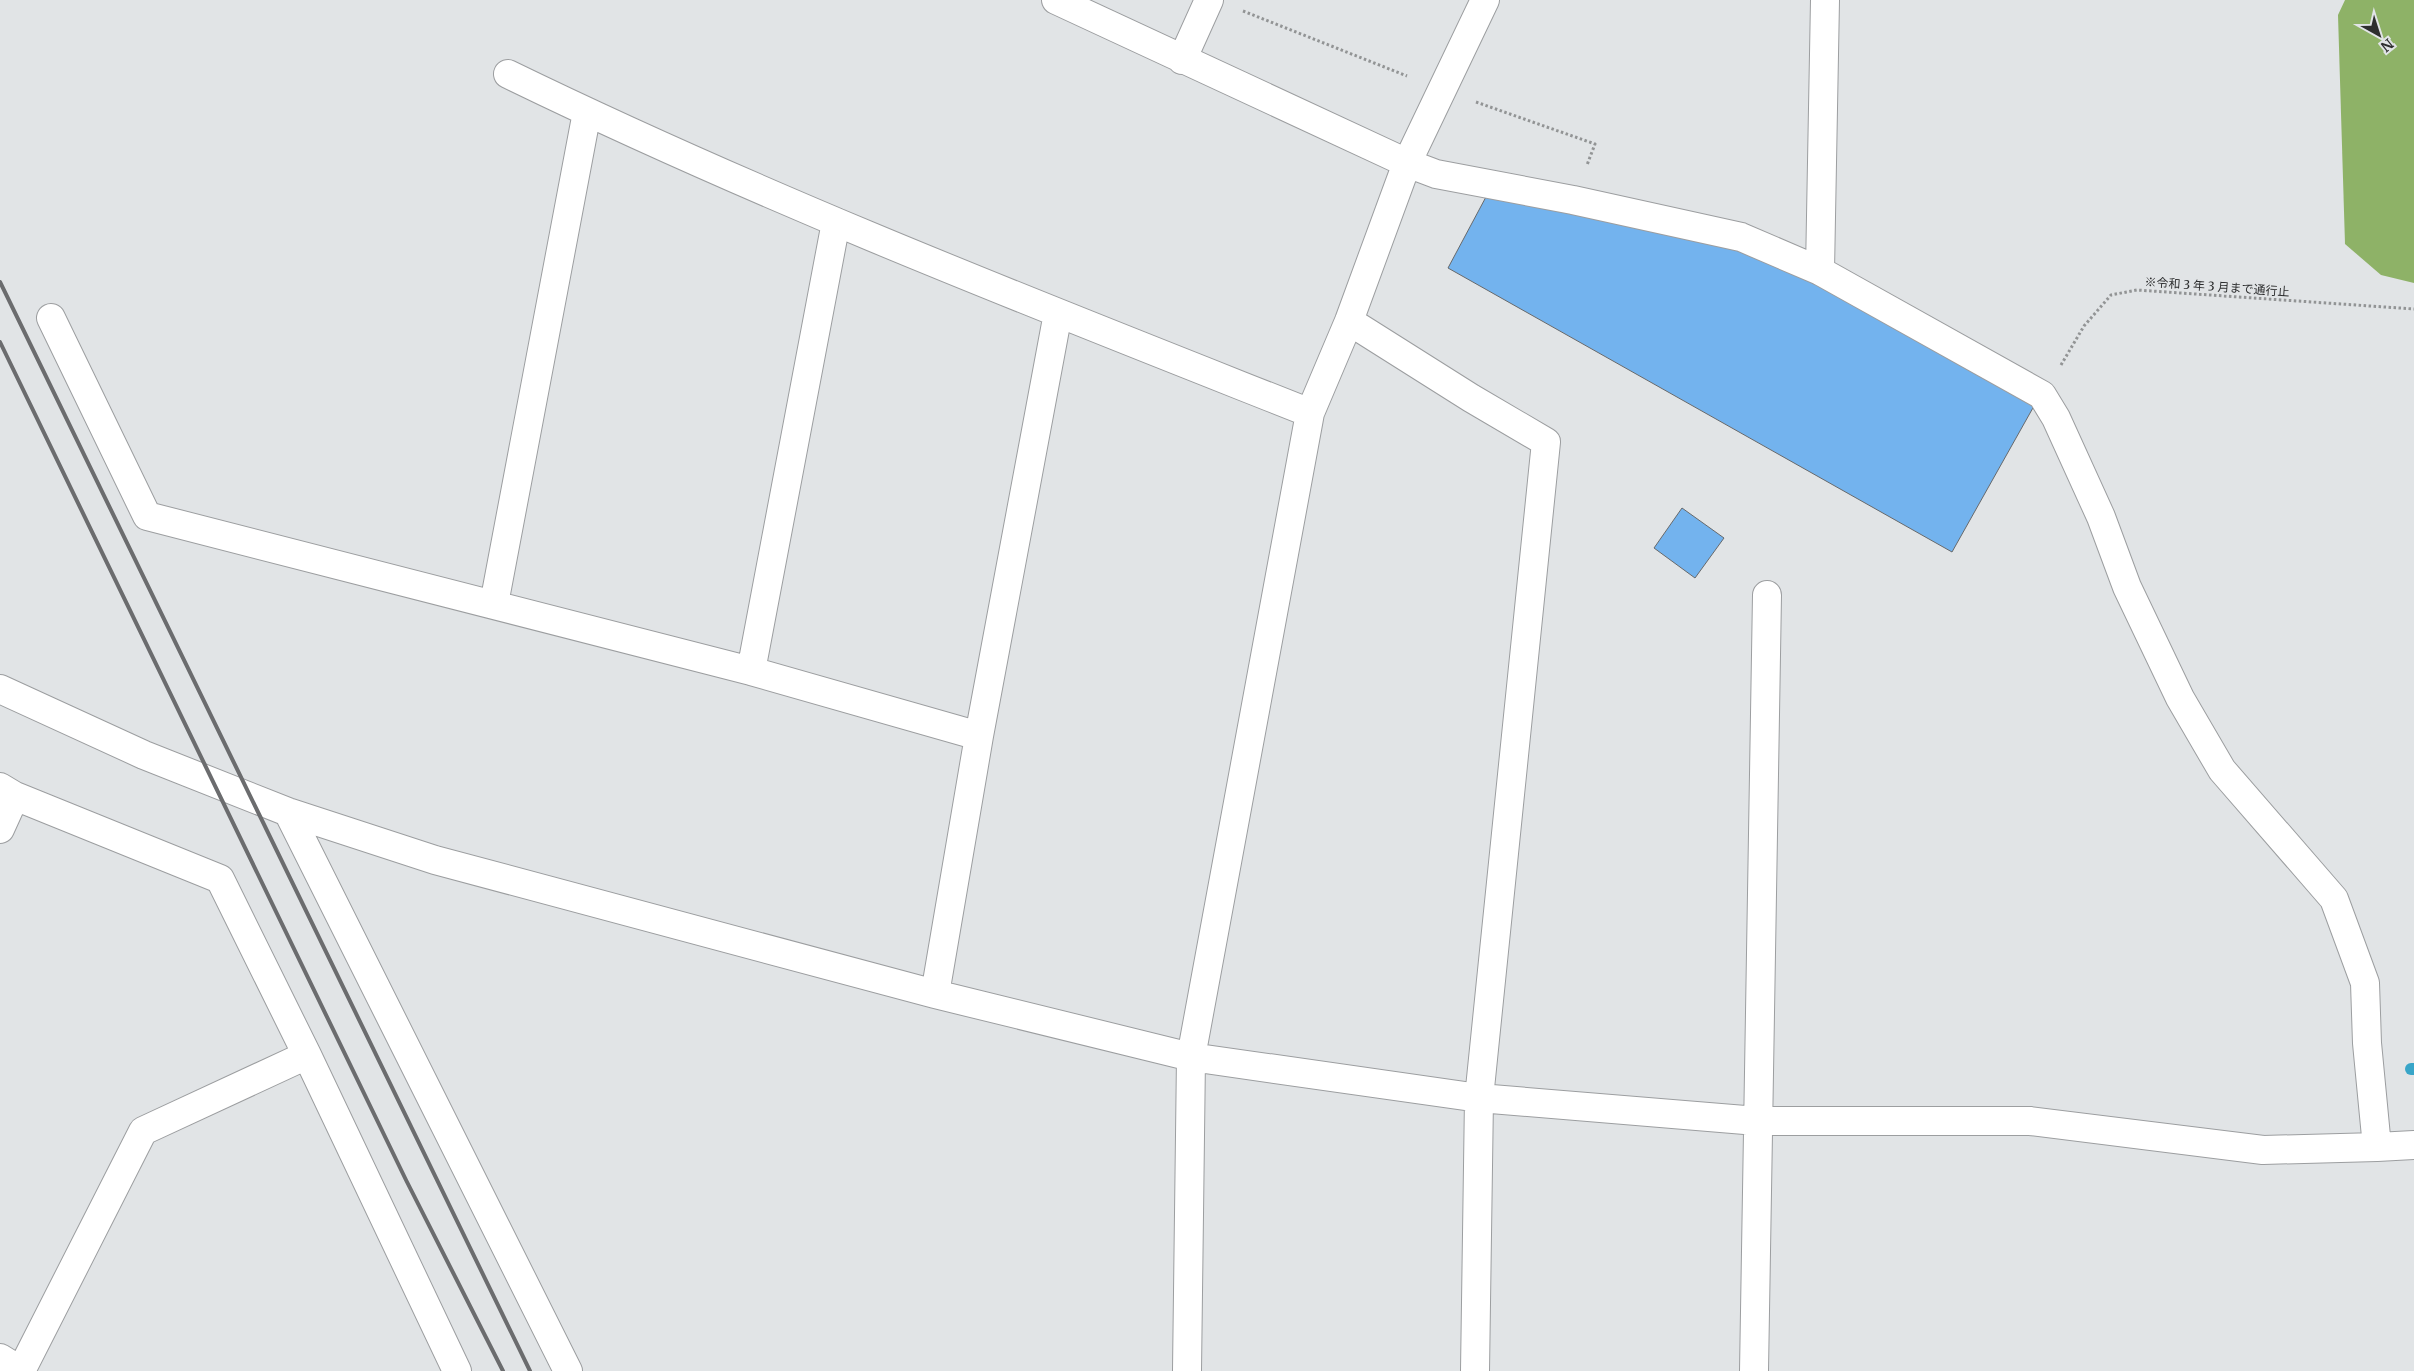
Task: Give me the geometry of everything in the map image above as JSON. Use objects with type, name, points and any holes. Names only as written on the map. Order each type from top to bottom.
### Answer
[{"type":"street","points":[[1056,0],[1407,164],[1436,174],[1573,200],[1741,237],[1820,271],[2042,396],[2056,418],[2101,518],[2127,587],[2185,706],[2222,770],[2334,899],[2365,983],[2377,1147]]},
{"type":"street","points":[[1182,60],[1209,0]]},
{"type":"street","points":[[1187,1371],[1190,1056],[1310,413],[1349,321],[1407,164],[1485,0]]},
{"type":"street","points":[[1820,271],[1825,0]]},
{"type":"street","points":[[508,74],[588,112],[836,222],[1310,413]]},
{"type":"street","points":[[494,604],[588,112]]},
{"type":"street","points":[[751,670],[836,222]]},
{"type":"street","points":[[935,994],[979,736],[1058,313]]},
{"type":"street","points":[[51,318],[147,516],[751,670],[979,736]]},
{"type":"street","points":[[1349,321],[1471,398],[1546,442],[1479,1098],[1475,1371]]},
{"type":"street","points":[[1754,1371],[1767,594]]},
{"type":"street","points":[[0,689],[144,755],[288,812],[435,860],[935,994],[1190,1056],[1479,1098],[1757,1121],[2030,1121],[2263,1150],[2414,1145]]},
{"type":"street","points":[[0,829],[8,791],[220,879],[307,1055],[457,1371]]},
{"type":"street","points":[[288,812],[568,1371]]},
{"type":"street","points":[[0,1358],[21,1371],[143,1132],[307,1055]]},
{"type":"path","name":"※令和 3 年 3 月まで通行止","points":[[2042,396],[2084,326],[2111,295],[2137,290],[2414,310]]},
{"type":"green space","points":[[2345,0],[2414,0],[2414,283],[2381,275],[2345,244],[2338,15]]},
{"type":"building","points":[[1487,195],[1729,247],[1815,283],[2034,406],[1952,552],[1448,268]]},
{"type":"building","points":[[1682,508],[1724,538],[1695,578],[1654,548]]},
{"type":"railway","points":[[0,282],[530,1371]]},
{"type":"railway","points":[[0,342],[406,1180],[503,1371]]}]
